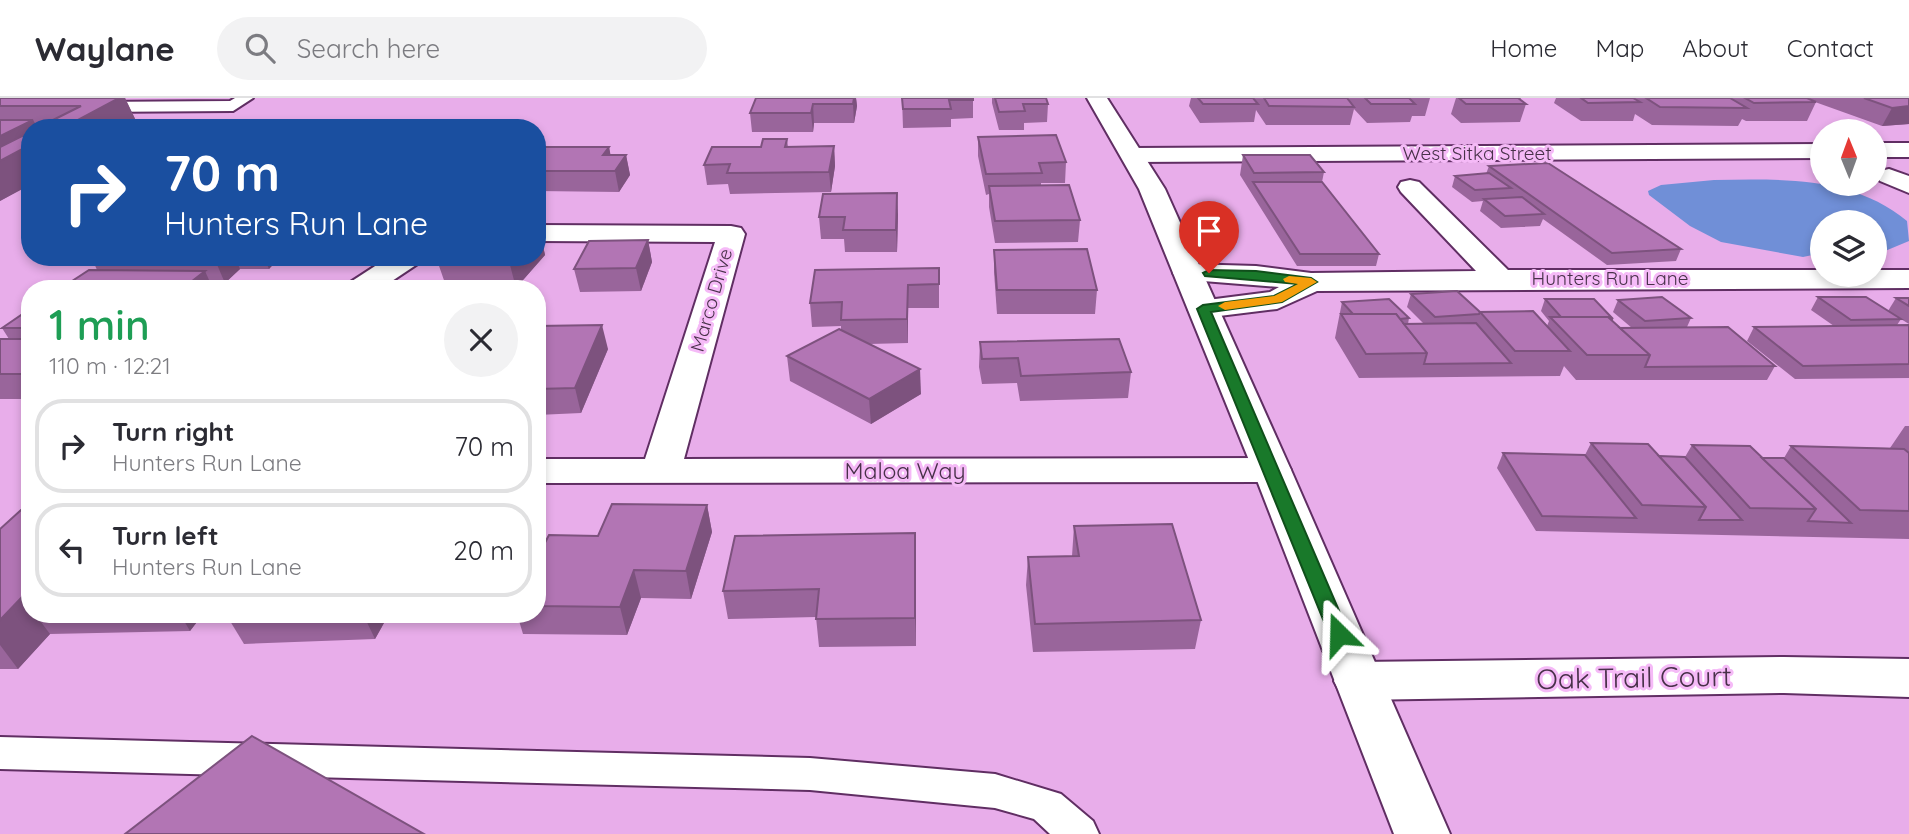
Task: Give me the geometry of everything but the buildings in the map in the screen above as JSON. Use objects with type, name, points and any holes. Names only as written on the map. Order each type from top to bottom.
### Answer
[{"type":"street","points":[[1097,98],[1152,189],[1272,470],[1422,834]]},
{"type":"street","points":[[1887,150],[1909,150]]},
{"type":"street","name":"West Sitka Street","points":[[1132,155],[1810,151]]},
{"type":"street","points":[[1410,187],[1500,279]]},
{"type":"street","name":"Marco Drive","points":[[546,233],[731,234],[661,471]]},
{"type":"street","points":[[374,280],[395,266]]},
{"type":"street","name":"Hunters Run Lane","points":[[1188,273],[1256,275],[1311,282],[1909,279]]},
{"type":"street","name":"Hunters Run Lane","points":[[1203,309],[1277,300],[1311,282]]},
{"type":"street","name":"Maloa Way","points":[[546,471],[1272,470]]},
{"type":"street","name":"Oak Trail Court","points":[[1358,681],[1784,675],[1909,678]]},
{"type":"lane","points":[[68,107],[233,106],[245,98]]},
{"type":"lane","points":[[0,753],[810,774],[995,791],[1047,806],[1079,834]]},
{"type":"water","points":[[1714,180],[1810,183],[1810,196],[1865,196],[1886,206],[1907,221],[1909,241],[1887,250],[1887,210],[1810,210],[1810,256],[1803,257],[1721,242],[1690,226],[1649,195],[1648,191],[1661,185]]},
{"type":"slow traffic","points":[[1225,306],[1277,300],[1311,282],[1289,279]]},
{"type":"route","points":[[1209,273],[1256,275],[1311,282],[1277,300],[1203,309],[1339,634]]}]
